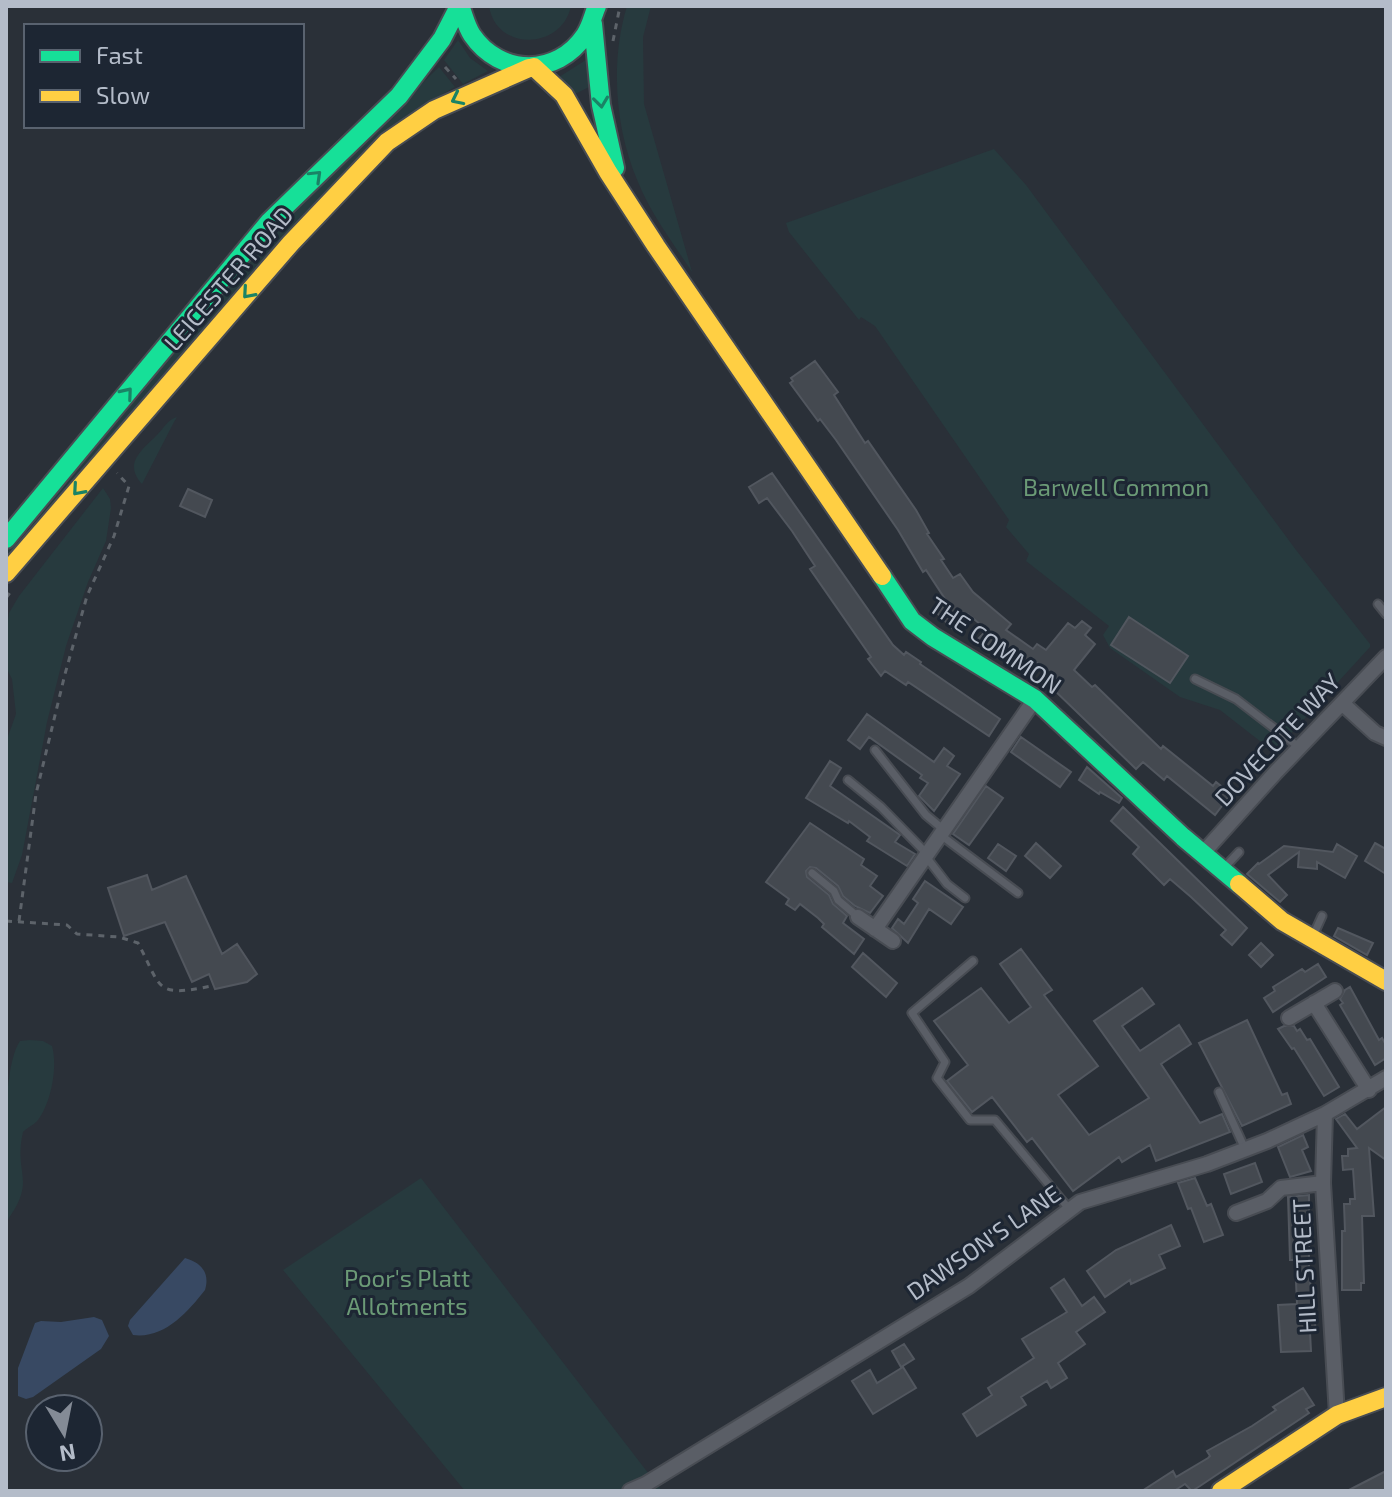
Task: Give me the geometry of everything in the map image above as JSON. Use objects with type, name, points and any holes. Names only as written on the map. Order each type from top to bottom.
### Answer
[{"type":"street","points":[[460,6],[464,25],[472,39],[488,55],[514,66],[531,67]]},
{"type":"street","name":"LEICESTER ROAD","points":[[6,539],[271,220],[409,86],[446,36],[460,6]]},
{"type":"street","name":"LEICESTER ROAD","points":[[6,573],[291,243],[387,142],[434,110],[531,67],[546,65],[570,54],[580,45],[596,11]]},
{"type":"street","name":"THE COMMON","points":[[596,11],[607,139],[624,194]]},
{"type":"street","name":"THE COMMON","points":[[531,67],[564,95],[608,172],[656,246],[912,621],[1035,699],[1282,921],[1380,978]]},
{"type":"street","name":"DOVECOTE WAY","points":[[1203,853],[1386,657]]},
{"type":"street","points":[[875,929],[1035,699]]},
{"type":"street","points":[[1343,704],[1375,733],[1386,738]]},
{"type":"street","points":[[858,917],[893,941]]},
{"type":"street","points":[[1380,978],[1386,994]]},
{"type":"street","points":[[1289,1018],[1335,991]]},
{"type":"street","points":[[1314,1003],[1369,1090]]},
{"type":"street","name":"DAWSON'S LANE","points":[[630,1491],[969,1286],[1080,1202],[1207,1164],[1245,1149],[1325,1114],[1386,1079]]},
{"type":"street","name":"HILL STREET","points":[[1325,1114],[1323,1183],[1337,1415]]},
{"type":"street","points":[[1236,1213],[1267,1201],[1281,1188],[1323,1183]]},
{"type":"street","points":[[1221,1491],[1337,1415],[1386,1397]]},
{"type":"lane","points":[[1378,604],[1386,614]]},
{"type":"lane","points":[[1195,679],[1236,699],[1301,748]]},
{"type":"lane","points":[[875,750],[944,834],[1018,893]]},
{"type":"lane","points":[[848,780],[881,807],[928,857],[947,884],[965,898]]},
{"type":"lane","points":[[1222,870],[1239,852]]},
{"type":"lane","points":[[812,873],[858,917]]},
{"type":"lane","points":[[1312,938],[1322,916]]},
{"type":"lane","points":[[973,961],[912,1013],[945,1062],[937,1078],[970,1120],[995,1120],[1070,1210]]},
{"type":"lane","points":[[1219,1092],[1245,1149]]},
{"type":"path","points":[[19,921],[36,794],[65,674],[87,596],[114,536],[129,486],[111,467]]},
{"type":"path","points":[[6,921],[67,925],[77,934],[119,937],[138,943],[155,981],[164,989],[183,992],[211,986]]},
{"type":"green space","points":[[489,6],[571,6],[565,21],[555,31],[529,40],[504,32],[494,21]]},
{"type":"green space","points":[[627,6],[651,6],[643,37],[644,104],[692,272],[643,194],[624,140],[617,72]]},
{"type":"green space","points":[[458,40],[470,58],[488,71],[463,84],[444,60]]},
{"type":"green space","points":[[589,58],[591,86],[575,94],[559,77]]},
{"type":"green space","points":[[439,67],[455,87],[418,108],[6,564],[6,553],[292,210]]},
{"type":"green space","name":"Barwell Common","points":[[994,149],[1026,185],[1296,550],[1370,644],[1274,752],[1220,710],[1180,697],[1110,648],[1103,635],[1109,626],[1026,561],[1029,554],[1006,527],[1009,520],[875,326],[861,317],[859,320],[789,232],[786,223]]},
{"type":"green space","points":[[177,417],[142,484],[134,470],[137,457],[168,422]]},
{"type":"green space","points":[[103,488],[110,499],[111,508],[106,541],[66,646],[47,722],[22,855],[12,883],[6,882],[6,742],[16,714],[12,679],[6,667],[9,613]]},
{"type":"green space","points":[[20,1041],[43,1041],[52,1046],[54,1074],[43,1113],[23,1132],[23,1186],[16,1208],[6,1222],[9,1076]]},
{"type":"green space","name":"Poor's Platt Allotments","points":[[421,1178],[662,1491],[465,1491],[283,1270]]},
{"type":"water","points":[[185,1258],[203,1270],[205,1290],[165,1329],[133,1335],[128,1326],[130,1320]]},
{"type":"water","points":[[94,1317],[102,1320],[109,1336],[101,1349],[39,1393],[24,1393],[24,1398],[18,1396],[18,1368],[35,1323]]},
{"type":"building","points":[[815,361],[838,392],[834,395],[865,443],[868,441],[916,510],[953,578],[960,574],[973,592],[1011,624],[1006,630],[1033,649],[1037,644],[1046,650],[1068,623],[1075,628],[1082,621],[1091,628],[1085,635],[1095,644],[1074,670],[1092,687],[1095,685],[1161,749],[1163,746],[1213,786],[1216,782],[1231,794],[1215,815],[1167,776],[1164,780],[1143,762],[1136,769],[1052,688],[1059,681],[1047,670],[1033,660],[1026,669],[992,646],[990,649],[978,639],[987,630],[968,614],[953,629],[937,613],[947,602],[926,570],[923,572],[836,440],[790,383],[793,381],[791,378]]},
{"type":"building","points":[[772,473],[893,645],[1000,719],[989,736],[908,682],[906,685],[885,671],[881,676],[810,569],[815,566],[792,531],[767,498],[759,503],[749,487]]},
{"type":"building","points":[[188,489],[212,500],[205,517],[180,506]]},
{"type":"building","points":[[1129,617],[1188,656],[1170,683],[1111,645]]},
{"type":"building","points":[[867,714],[934,762],[944,748],[954,756],[947,766],[960,774],[934,811],[919,796],[928,783],[920,778],[922,775],[869,737],[860,749],[848,740]]},
{"type":"building","points":[[1021,737],[1071,772],[1060,787],[1011,752]]},
{"type":"building","points":[[830,761],[841,768],[830,786],[900,835],[895,842],[915,854],[907,866],[867,841],[870,837],[849,821],[806,798]]},
{"type":"building","points":[[1087,767],[1122,798],[1119,803],[1079,780]]},
{"type":"building","points":[[986,786],[1003,798],[969,845],[953,834]]},
{"type":"building","points":[[1123,807],[1247,928],[1232,945],[1221,935],[1226,930],[1191,897],[1170,879],[1164,885],[1133,854],[1139,847],[1111,821]]},
{"type":"building","points":[[810,823],[864,859],[861,865],[877,876],[870,886],[883,896],[870,913],[843,896],[838,886],[816,868],[810,867],[806,871],[807,877],[829,895],[833,904],[847,916],[843,923],[864,939],[854,954],[822,927],[824,924],[818,918],[800,904],[795,910],[786,904],[789,899],[766,882]]},
{"type":"building","points":[[1036,843],[1061,866],[1050,878],[1025,856]]},
{"type":"building","points":[[1375,843],[1386,849],[1386,874],[1365,861]]},
{"type":"building","points":[[998,844],[1016,856],[1006,871],[988,858]]},
{"type":"building","points":[[1337,844],[1357,856],[1345,878],[1317,862],[1317,869],[1298,867],[1299,852],[1268,875],[1287,895],[1280,902],[1247,874],[1284,846],[1333,852]]},
{"type":"building","points":[[147,875],[152,890],[186,876],[222,954],[237,944],[257,974],[247,982],[215,989],[209,974],[192,982],[165,922],[124,936],[108,888]]},
{"type":"building","points":[[925,881],[963,907],[951,924],[929,909],[908,943],[892,928],[898,919],[904,924],[918,903],[913,899]]},
{"type":"building","points":[[1338,928],[1373,943],[1367,955],[1334,936]]},
{"type":"building","points":[[1261,943],[1273,955],[1261,967],[1249,955]]},
{"type":"building","points":[[1021,949],[1052,990],[1044,995],[1098,1066],[1058,1095],[1089,1135],[1149,1098],[1094,1021],[1142,988],[1154,1004],[1122,1026],[1140,1051],[1179,1025],[1191,1044],[1161,1064],[1200,1123],[1222,1114],[1230,1132],[1156,1161],[1150,1145],[1122,1162],[1119,1157],[1073,1191],[1032,1138],[1027,1142],[992,1097],[972,1112],[947,1081],[968,1065],[934,1021],[981,988],[1009,1023],[1031,1007],[1000,964]]},
{"type":"building","points":[[863,953],[897,983],[886,997],[852,967]]},
{"type":"building","points":[[1318,964],[1326,977],[1273,1012],[1264,998],[1275,991],[1273,987],[1302,969],[1305,972]]},
{"type":"building","points":[[1350,987],[1379,1040],[1382,1038],[1386,1045],[1386,1058],[1375,1065],[1340,1005],[1345,990]]},
{"type":"building","points":[[1247,1020],[1282,1095],[1287,1093],[1291,1104],[1242,1126],[1199,1043]]},
{"type":"building","points":[[1294,1026],[1297,1031],[1300,1029],[1307,1040],[1310,1039],[1339,1087],[1324,1096],[1294,1048],[1278,1029]]},
{"type":"building","points":[[1386,1107],[1386,1160],[1369,1148],[1374,1216],[1362,1216],[1364,1283],[1361,1283],[1361,1290],[1342,1290],[1344,1204],[1350,1204],[1350,1199],[1355,1199],[1353,1169],[1343,1170],[1342,1156],[1348,1156],[1348,1149],[1357,1148],[1336,1119],[1345,1114],[1357,1129]]},
{"type":"building","points":[[1303,1135],[1308,1147],[1302,1150],[1311,1171],[1290,1177],[1278,1147]]},
{"type":"building","points":[[1255,1163],[1262,1182],[1231,1194],[1224,1174]]},
{"type":"building","points":[[1195,1178],[1207,1206],[1211,1204],[1223,1235],[1204,1242],[1178,1183]]},
{"type":"building","points":[[1309,1195],[1309,1272],[1316,1332],[1310,1332],[1311,1351],[1281,1352],[1278,1305],[1297,1304],[1295,1260],[1290,1260],[1288,1197]]},
{"type":"building","points":[[1171,1225],[1180,1246],[1159,1255],[1165,1268],[1131,1284],[1130,1280],[1105,1297],[1087,1271],[1116,1250]]},
{"type":"building","points":[[1064,1279],[1082,1306],[1094,1297],[1105,1312],[1076,1332],[1085,1344],[1058,1363],[1067,1378],[1051,1388],[1047,1381],[1021,1397],[1026,1405],[977,1436],[963,1414],[992,1395],[988,1388],[1034,1358],[1022,1339],[1067,1312],[1051,1288]]},
{"type":"building","points":[[904,1344],[914,1359],[901,1367],[892,1351]]},
{"type":"building","points":[[903,1367],[916,1388],[873,1414],[852,1381],[870,1370],[877,1383]]},
{"type":"building","points":[[1303,1388],[1314,1405],[1306,1409],[1309,1413],[1200,1486],[1192,1491],[1185,1484],[1174,1491],[1142,1491],[1173,1471],[1176,1477],[1208,1458],[1207,1451],[1252,1426],[1276,1410],[1273,1407]]},
{"type":"building","points":[[1386,1471],[1386,1491],[1347,1491]]},
{"type":"traffic: fast","points":[[6,539],[269,222],[399,96],[442,39],[459,6]]},
{"type":"traffic: fast","points":[[460,6],[470,32],[484,48],[498,58],[528,66],[544,64],[573,49],[587,32],[597,6]]},
{"type":"traffic: fast","points":[[593,24],[601,105],[615,168]]},
{"type":"traffic: fast","points":[[882,576],[912,621],[1035,699],[1183,837],[1239,884]]},
{"type":"traffic: slow","points":[[534,67],[564,95],[608,172],[656,246],[882,576]]},
{"type":"traffic: slow","points":[[6,573],[291,243],[387,142],[434,110],[529,68]]},
{"type":"traffic: slow","points":[[1239,884],[1282,921],[1386,981]]},
{"type":"traffic: slow","points":[[1221,1491],[1337,1415],[1386,1397]]}]
